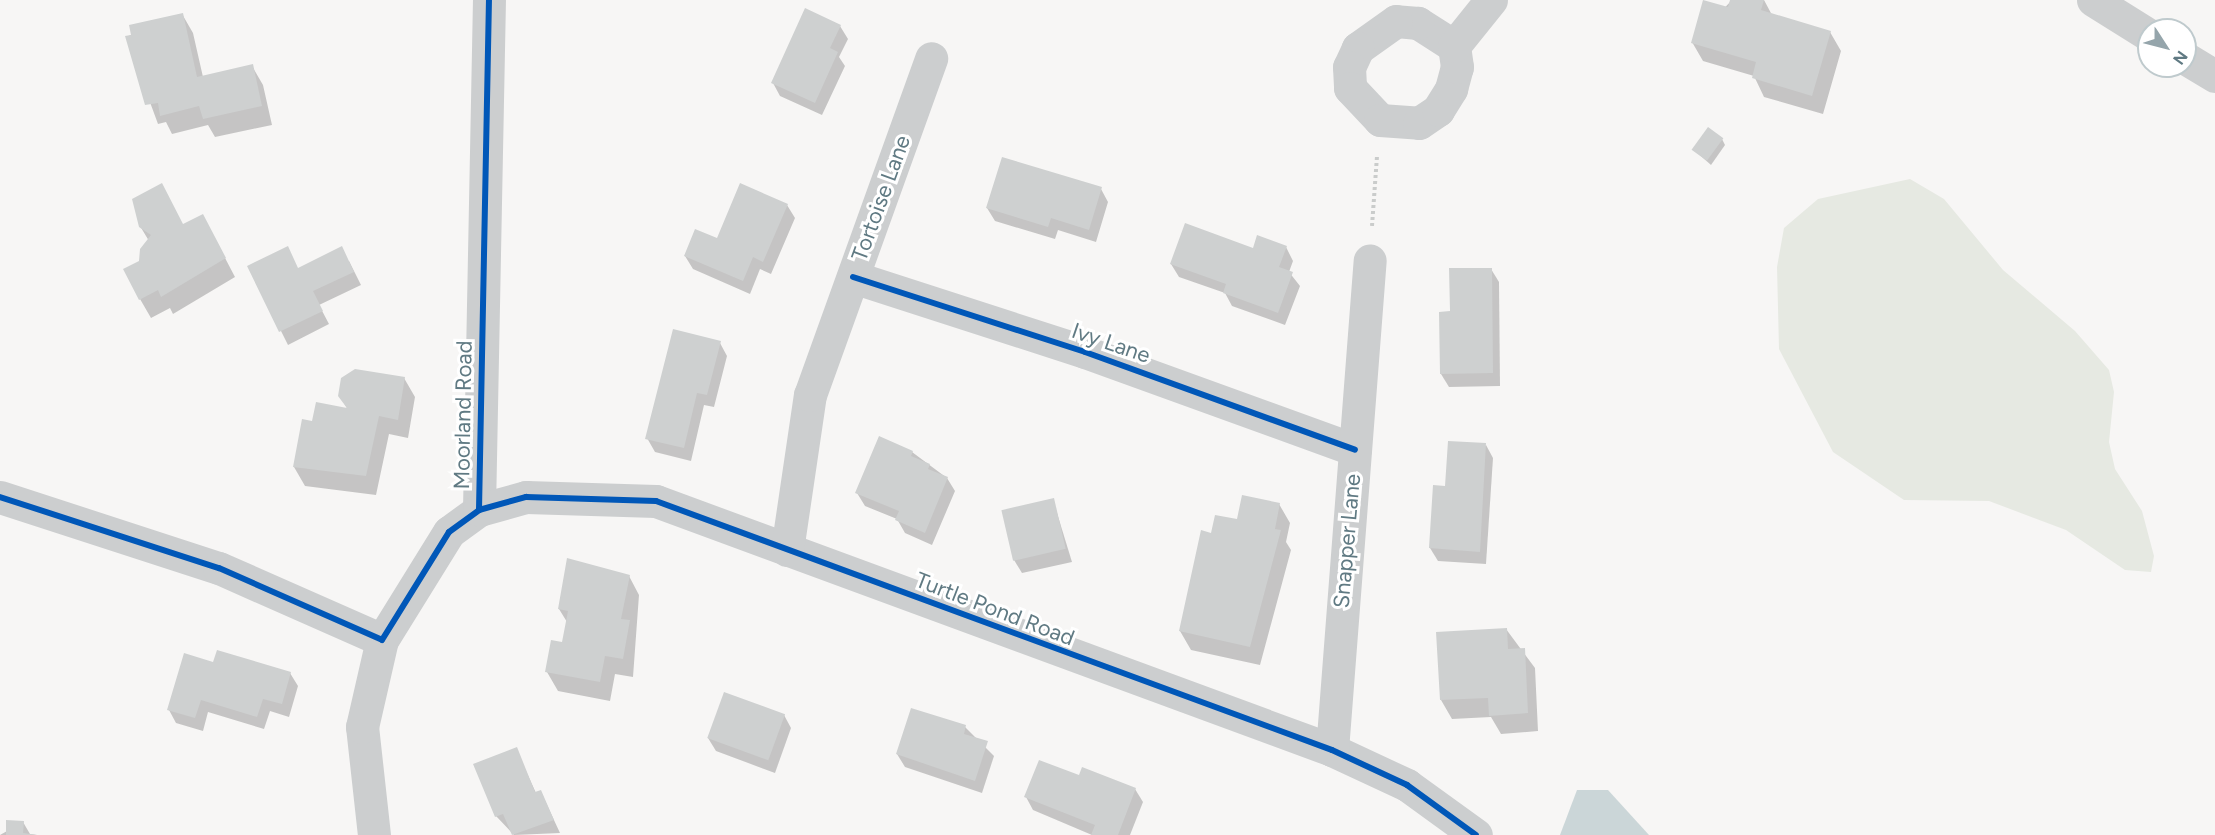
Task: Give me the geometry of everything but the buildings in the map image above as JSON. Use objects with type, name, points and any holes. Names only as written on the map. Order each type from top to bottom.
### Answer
[{"type":"street","name":"Moorland Road","points":[[374,835],[362,727],[382,640],[449,532],[479,510],[489,0]]},
{"type":"street","points":[[1454,46],[1418,23],[1396,21],[1375,31],[1349,67],[1350,88],[1380,120],[1419,123],[1438,110],[1457,67],[1454,46],[1491,0]]},
{"type":"street","points":[[2093,0],[2137,28]]},
{"type":"street","name":"Tortoise Lane","points":[[787,550],[810,395],[932,58]]},
{"type":"street","points":[[2197,65],[2215,76]]},
{"type":"street","name":"Snapper Lane","points":[[1332,750],[1370,260]]},
{"type":"street","name":"Ivy Lane","points":[[853,277],[1085,352],[1355,450]]},
{"type":"street","points":[[0,497],[219,568],[382,640]]},
{"type":"street","name":"Turtle Pond Road","points":[[479,510],[526,497],[656,501],[1332,750],[1407,785],[1476,835]]},
{"type":"path","points":[[1370,260],[1380,120]]},
{"type":"shaded area","points":[[1910,179],[1944,199],[2003,270],[2075,331],[2109,370],[2114,392],[2109,442],[2115,469],[2142,511],[2154,556],[2151,572],[2125,570],[2066,530],[1989,501],[1904,500],[1833,452],[1779,349],[1777,267],[1784,228],[1818,199]]},
{"type":"shaded area","points":[[1577,790],[1608,790],[1649,835],[1560,835]]},
{"type":"cycle path","points":[[0,497],[219,568],[382,640],[449,532],[479,510],[489,0]]},
{"type":"cycle path","points":[[853,277],[1085,352],[1355,450]]},
{"type":"cycle path","points":[[479,510],[526,497],[656,501],[1332,750],[1407,785],[1476,835]]}]
